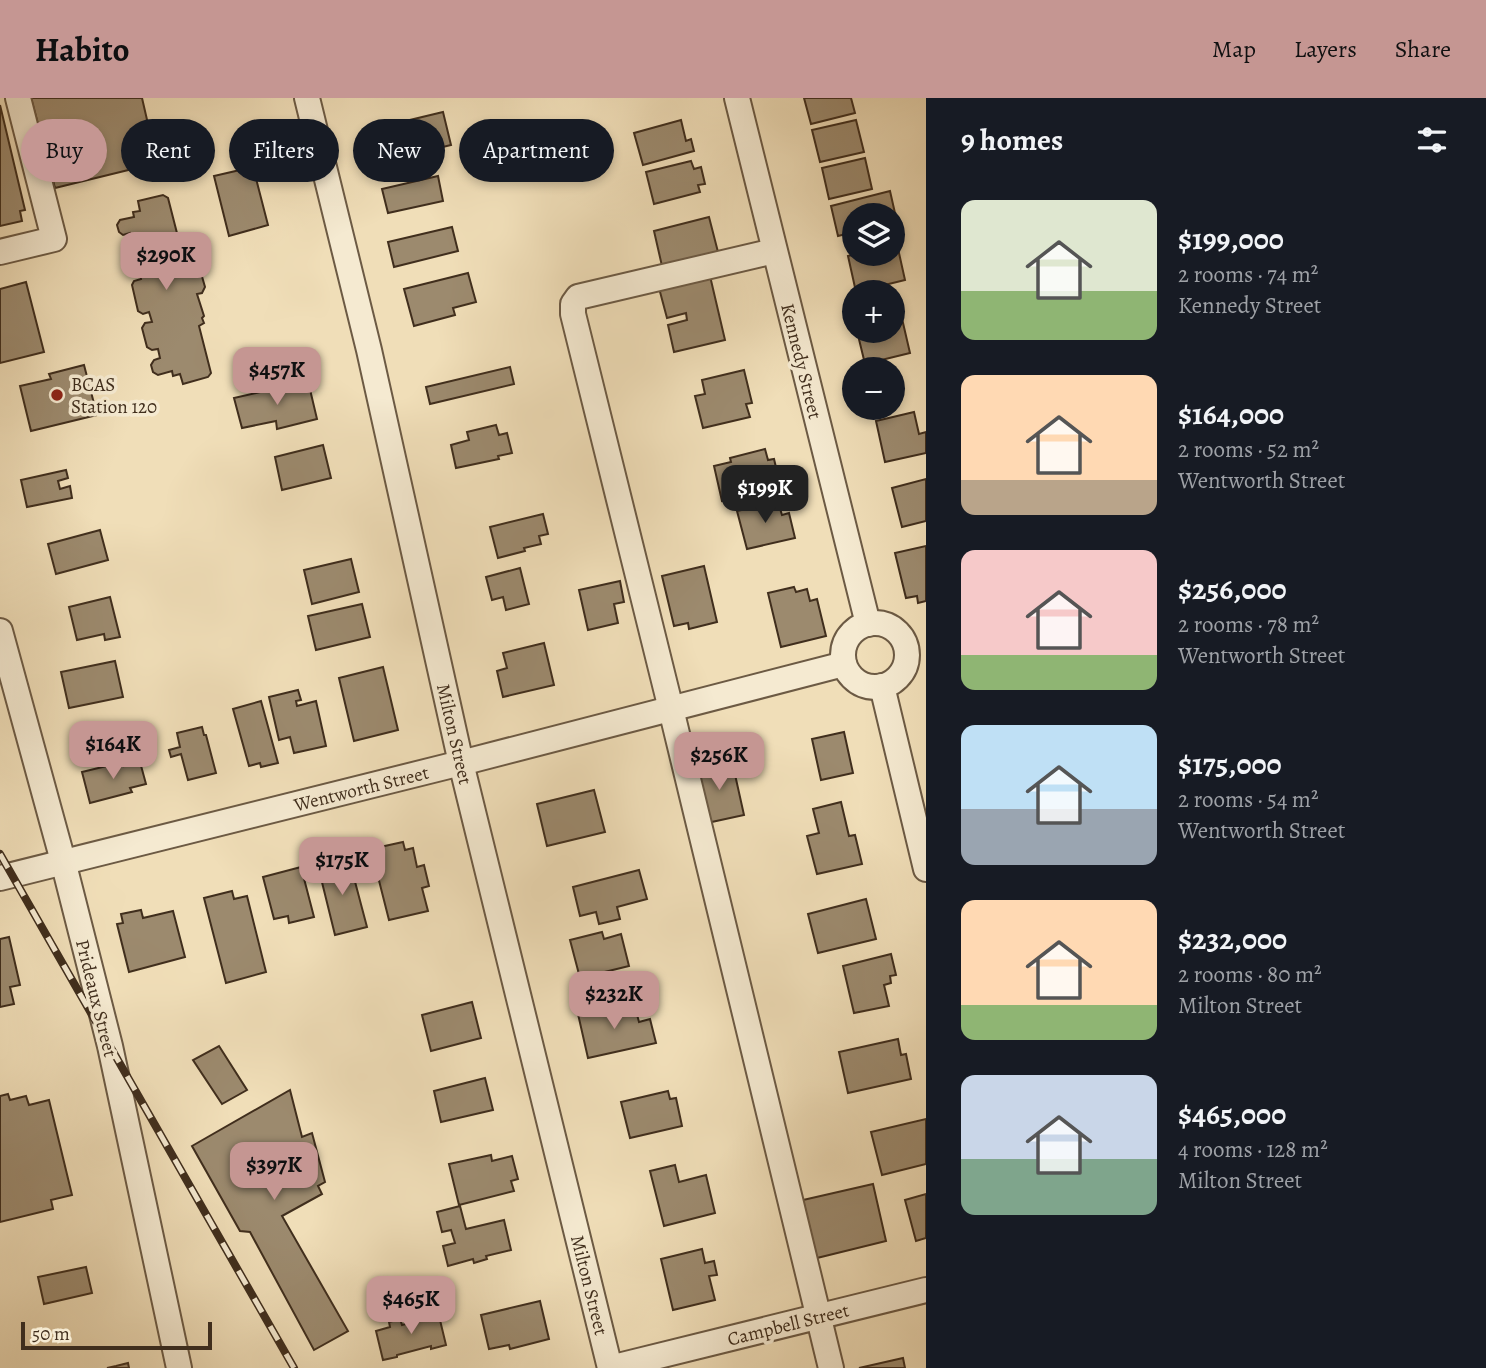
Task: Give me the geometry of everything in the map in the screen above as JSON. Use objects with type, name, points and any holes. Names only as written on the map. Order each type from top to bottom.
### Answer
[{"type":"street","points":[[0,251],[54,239],[18,98]]},
{"type":"street","name":"Milton Street","points":[[307,98],[369,350],[461,763],[610,1368]]},
{"type":"street","name":"Kennedy Street","points":[[737,98],[868,624]]},
{"type":"street","points":[[774,251],[579,298],[573,304],[573,314],[831,1368]]},
{"type":"street","points":[[881,623],[891,627],[905,643],[916,648],[894,681],[882,686],[863,685],[854,679],[844,664],[846,640],[852,632],[868,624],[881,623]]},
{"type":"street","name":"Prideaux Street","points":[[0,631],[110,1046],[179,1368]]},
{"type":"street","name":"Wentworth Street","points":[[0,878],[844,664]]},
{"type":"street","points":[[882,686],[926,869]]},
{"type":"street","name":"Campbell Street","points":[[610,1368],[926,1290]]},
{"type":"building","points":[[31,98],[142,98],[147,119],[121,119],[121,172],[107,175],[107,119],[37,119]]},
{"type":"building","points":[[804,98],[851,98],[855,113],[811,124]]},
{"type":"building","points":[[0,105],[25,210],[20,211],[22,221],[0,226]]},
{"type":"building","points":[[443,112],[445,119],[414,119]]},
{"type":"building","points":[[445,120],[451,145],[445,146]]},
{"type":"building","points":[[681,120],[686,141],[691,139],[694,151],[643,165],[634,133]]},
{"type":"building","points":[[856,120],[864,152],[820,162],[812,130]]},
{"type":"building","points":[[865,158],[872,189],[829,199],[822,168]]},
{"type":"building","points":[[691,161],[694,169],[701,167],[705,184],[698,185],[700,192],[654,204],[646,172]]},
{"type":"building","points":[[229,173],[229,182],[257,182],[268,225],[229,236],[215,176]]},
{"type":"building","points":[[53,182],[79,182],[55,188]]},
{"type":"building","points":[[412,182],[439,182],[443,201],[388,213],[382,189]]},
{"type":"building","points":[[890,191],[893,203],[843,203]]},
{"type":"building","points":[[163,195],[168,198],[179,241],[174,246],[178,262],[188,263],[190,271],[196,269],[201,273],[205,287],[202,293],[197,294],[204,316],[204,323],[199,326],[211,373],[208,377],[183,384],[180,374],[173,376],[172,371],[158,375],[153,372],[151,365],[154,360],[160,358],[158,349],[147,347],[142,328],[145,323],[152,322],[149,312],[143,314],[138,311],[132,285],[134,281],[141,279],[139,270],[132,271],[128,268],[125,259],[123,249],[126,244],[132,243],[130,233],[123,235],[117,225],[120,220],[134,217],[133,212],[140,211],[138,201]]},
{"type":"building","points":[[842,203],[842,235],[838,236],[831,206]]},
{"type":"building","points":[[709,217],[718,252],[662,266],[654,231]]},
{"type":"building","points":[[452,227],[458,251],[394,267],[388,242]]},
{"type":"building","points":[[850,266],[902,266],[905,280],[853,280]]},
{"type":"building","points":[[468,273],[476,302],[453,308],[455,315],[414,326],[404,289]]},
{"type":"building","points":[[710,276],[725,340],[674,352],[668,325],[687,320],[686,313],[667,318],[659,288]]},
{"type":"building","points":[[26,282],[44,352],[0,363],[0,289]]},
{"type":"building","points":[[905,332],[910,353],[894,357],[863,357],[860,343],[905,343]]},
{"type":"building","name":"BCAS Station 120","points":[[84,365],[97,415],[31,431],[20,386],[51,379],[49,374]]},
{"type":"building","points":[[510,367],[514,384],[430,404],[426,387]]},
{"type":"building","points":[[744,370],[752,403],[746,404],[750,417],[703,428],[695,396],[705,394],[702,380]]},
{"type":"building","points":[[308,381],[317,419],[277,429],[276,421],[242,428],[234,398]]},
{"type":"building","points":[[914,412],[919,434],[926,432],[926,453],[885,462],[876,421],[905,420],[905,414]]},
{"type":"building","points":[[496,425],[499,435],[507,433],[512,453],[498,456],[499,459],[456,468],[451,445],[469,440],[467,432]]},
{"type":"building","points":[[323,445],[331,478],[282,490],[275,457]]},
{"type":"building","points":[[765,449],[768,460],[774,459],[778,476],[772,477],[775,489],[722,501],[714,466],[731,462],[730,458]]},
{"type":"building","points":[[66,470],[68,478],[58,481],[60,489],[70,486],[72,498],[27,507],[21,480]]},
{"type":"building","points":[[926,479],[926,521],[902,527],[892,488]]},
{"type":"building","points":[[778,502],[782,515],[789,513],[795,538],[747,549],[737,511]]},
{"type":"building","points":[[543,514],[548,534],[539,536],[541,544],[498,558],[490,527]]},
{"type":"building","points":[[100,530],[108,560],[56,574],[48,544]]},
{"type":"building","points":[[926,546],[926,601],[918,603],[917,596],[906,598],[895,553]]},
{"type":"building","points":[[351,559],[359,592],[312,604],[304,570]]},
{"type":"building","points":[[704,566],[717,622],[689,629],[688,623],[674,626],[662,576]]},
{"type":"building","points":[[520,568],[529,604],[506,610],[503,597],[492,600],[486,577]]},
{"type":"building","points":[[620,581],[624,602],[614,604],[618,623],[588,630],[579,590]]},
{"type":"building","points":[[794,587],[796,592],[807,589],[810,601],[817,599],[826,636],[781,647],[768,593]]},
{"type":"building","points":[[110,597],[120,637],[105,640],[104,634],[77,640],[69,607]]},
{"type":"building","points":[[362,604],[370,637],[316,650],[308,616]]},
{"type":"building","points":[[544,643],[554,685],[503,697],[497,671],[507,668],[503,653]]},
{"type":"building","points":[[115,661],[123,697],[69,708],[61,672]]},
{"type":"building","points":[[383,667],[398,730],[354,741],[339,678]]},
{"type":"building","points":[[298,690],[301,700],[296,701],[297,706],[316,701],[326,746],[294,753],[290,737],[279,740],[269,697]]},
{"type":"building","points":[[261,701],[278,763],[261,767],[260,763],[249,766],[233,709]]},
{"type":"building","points":[[202,727],[216,773],[188,780],[181,754],[171,757],[169,750],[180,747],[177,733]]},
{"type":"building","points":[[844,732],[853,773],[821,780],[812,739]]},
{"type":"building","points":[[732,761],[744,815],[707,823],[694,770]]},
{"type":"building","points":[[123,762],[124,766],[140,762],[146,784],[130,788],[132,792],[90,803],[82,772]]},
{"type":"building","points":[[594,790],[605,832],[547,846],[537,804]]},
{"type":"building","points":[[841,802],[849,836],[855,835],[862,864],[817,874],[807,836],[819,833],[813,809]]},
{"type":"building","points":[[403,842],[405,850],[413,848],[417,867],[424,865],[429,886],[422,888],[428,911],[389,920],[371,849]]},
{"type":"building","points":[[349,859],[367,927],[335,935],[318,866]]},
{"type":"building","points":[[301,867],[314,917],[289,923],[288,916],[274,919],[263,877]]},
{"type":"building","points":[[639,870],[647,899],[617,907],[620,919],[599,924],[596,912],[580,916],[573,887]]},
{"type":"building","points":[[232,891],[234,899],[247,896],[266,972],[226,983],[204,898]]},
{"type":"building","points":[[866,899],[876,939],[818,953],[808,914]]},
{"type":"building","points":[[141,910],[143,918],[173,911],[185,957],[129,972],[117,924],[123,923],[121,914]]},
{"type":"building","points":[[602,932],[604,939],[621,934],[629,966],[580,978],[570,940]]},
{"type":"building","points":[[9,937],[20,985],[10,987],[14,1004],[0,1007],[0,939]]},
{"type":"building","points":[[891,954],[896,975],[890,976],[891,983],[884,985],[889,1006],[854,1013],[843,966]]},
{"type":"building","points":[[472,1002],[481,1038],[431,1051],[422,1015]]},
{"type":"building","points":[[612,1006],[613,1011],[635,1007],[639,1022],[650,1019],[656,1043],[588,1058],[578,1014]]},
{"type":"building","points":[[898,1039],[901,1055],[906,1054],[911,1079],[848,1093],[839,1052]]},
{"type":"building","points":[[219,1046],[247,1090],[222,1104],[193,1060]]},
{"type":"building","points":[[485,1078],[493,1110],[441,1122],[434,1091]]},
{"type":"building","points":[[290,1090],[302,1137],[312,1133],[325,1182],[318,1186],[322,1194],[282,1216],[348,1331],[314,1350],[250,1232],[240,1231],[192,1146]]},
{"type":"building","points":[[668,1091],[670,1099],[676,1098],[682,1126],[630,1138],[621,1102]]},
{"type":"building","points":[[8,1094],[10,1100],[26,1096],[29,1105],[49,1100],[72,1195],[51,1200],[53,1209],[0,1222],[0,1096]]},
{"type":"building","points":[[926,1119],[926,1164],[882,1175],[871,1132]]},
{"type":"building","points":[[491,1155],[492,1161],[512,1156],[518,1179],[511,1181],[514,1191],[459,1205],[449,1164]]},
{"type":"building","points":[[675,1165],[679,1182],[706,1175],[715,1213],[664,1226],[650,1171]]},
{"type":"building","points":[[873,1184],[886,1241],[817,1258],[803,1200]]},
{"type":"building","points":[[926,1194],[926,1238],[916,1241],[905,1200]]},
{"type":"building","points":[[460,1206],[466,1229],[504,1220],[511,1250],[486,1256],[487,1259],[474,1263],[473,1259],[448,1266],[443,1246],[455,1243],[451,1230],[442,1232],[437,1212]]},
{"type":"building","points":[[702,1249],[705,1263],[714,1261],[717,1275],[709,1276],[715,1300],[673,1310],[661,1259]]},
{"type":"building","points":[[86,1267],[92,1293],[44,1304],[38,1277]]},
{"type":"building","points":[[540,1301],[549,1339],[510,1349],[509,1345],[489,1349],[481,1315]]},
{"type":"building","points":[[423,1313],[425,1319],[439,1316],[446,1345],[431,1349],[431,1346],[383,1360],[376,1331],[390,1327],[389,1322],[400,1319],[402,1325],[413,1322],[411,1316]]},
{"type":"building","points":[[903,1358],[905,1368],[859,1368]]},
{"type":"building","points":[[128,1363],[129,1368],[107,1368],[116,1366]]},
{"type":"railway","points":[[0,854],[294,1368]]},
{"type":"place","name":"BCAS Station 120","points":[[57,395]]}]
